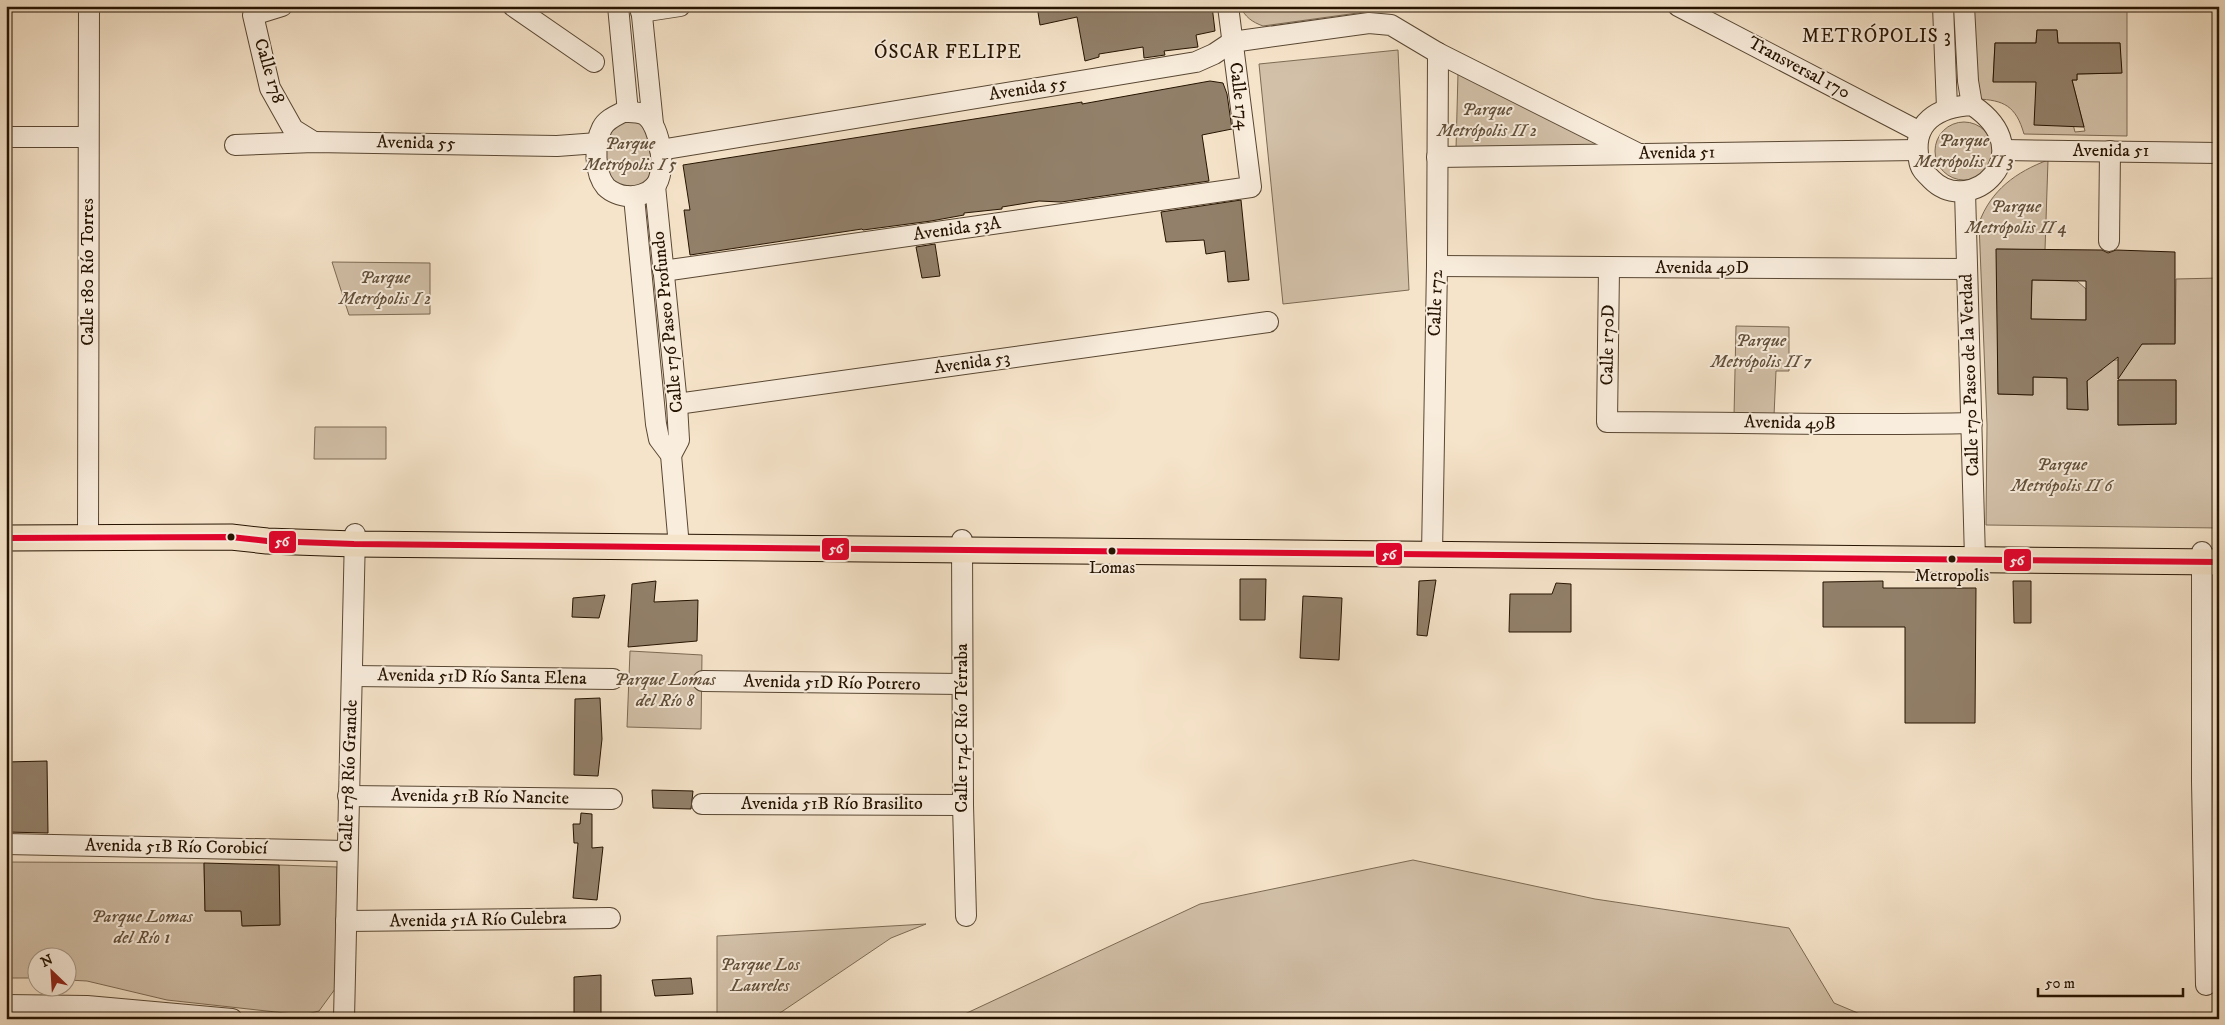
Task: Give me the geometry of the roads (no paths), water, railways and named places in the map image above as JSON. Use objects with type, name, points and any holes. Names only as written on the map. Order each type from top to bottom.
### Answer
[{"type":"main road","points":[[6,538],[232,537],[267,541],[355,539],[2210,557]]},
{"type":"street","name":"Calle 180 Río Torres","points":[[88,537],[89,6]]},
{"type":"street","name":"Calle 178","points":[[282,6],[253,15],[270,88],[293,129],[314,142]]},
{"type":"street","points":[[513,6],[594,62]]},
{"type":"street","points":[[618,6],[628,112]]},
{"type":"street","points":[[653,124],[641,9],[680,6]]},
{"type":"street","name":"Calle 174","points":[[1228,6],[1251,187]]},
{"type":"street","name":"Transversal 170","points":[[1678,6],[1918,141]]},
{"type":"street","points":[[1943,6],[1947,108]]},
{"type":"street","points":[[1964,6],[1968,80],[1972,105]]},
{"type":"street","name":"Avenida 55","points":[[660,150],[1196,62],[1214,54],[1232,42],[1369,23],[1391,25],[1438,53]]},
{"type":"street","points":[[1438,53],[1639,154]]},
{"type":"street","name":"Calle 172","points":[[1432,549],[1437,266],[1438,53]]},
{"type":"street","points":[[1972,105],[1984,113],[1996,126],[2001,135],[2003,150],[2001,161],[1994,174],[1979,187],[1965,192],[1951,191],[1937,185],[1923,171],[1918,141],[1932,116],[1947,108],[1972,105]]},
{"type":"street","points":[[628,112],[639,112],[653,124],[658,135],[660,175],[655,186],[646,193],[634,197],[622,196],[607,187],[598,171],[598,143],[602,128],[610,119],[628,112]]},
{"type":"street","points":[[6,138],[88,137]]},
{"type":"street","name":"Avenida 51","points":[[1437,157],[1639,154],[1918,141]]},
{"type":"street","name":"Avenida 55","points":[[235,145],[314,142],[557,146],[598,143]]},
{"type":"street","name":"Avenida 51","points":[[2003,150],[2219,153]]},
{"type":"street","points":[[2109,241],[2110,151]]},
{"type":"street","name":"Calle 176 Paseo Profundo","points":[[655,186],[677,404],[679,440],[671,455]]},
{"type":"street","name":"Avenida 53A","points":[[663,271],[1251,187]]},
{"type":"street","name":"Calle 170 Paseo de la Verdad","points":[[1965,192],[1975,554]]},
{"type":"street","name":"Calle 176 Paseo Profundo","points":[[634,197],[656,424],[659,439],[671,455],[678,542]]},
{"type":"street","name":"Avenida 49D","points":[[1437,266],[1966,269]]},
{"type":"street","name":"Calle 170D","points":[[1607,422],[1609,268]]},
{"type":"street","name":"Avenida 53","points":[[677,404],[1268,322]]},
{"type":"street","name":"Avenida 49B","points":[[1607,422],[1899,425],[1972,423]]},
{"type":"street","name":"Calle 178 Río Grande","points":[[344,1019],[346,851],[355,539]]},
{"type":"street","name":"Calle 174C Río Térraba","points":[[962,545],[962,805],[966,916]]},
{"type":"street","points":[[2206,985],[2202,782],[2210,557]]},
{"type":"street","name":"Avenida 51D Río Santa Elena","points":[[352,676],[613,679]]},
{"type":"street","name":"Avenida 51D Río Potrero","points":[[702,681],[962,684]]},
{"type":"street","name":"Avenida 51B Río Nancite","points":[[348,796],[612,799]]},
{"type":"street","name":"Avenida 51B Río Brasilito","points":[[702,804],[962,805]]},
{"type":"street","name":"Avenida 51B Río Corobicí","points":[[6,844],[346,851]]},
{"type":"street","name":"Avenida 51A Río Culebra","points":[[346,921],[610,918]]},
{"type":"street","points":[[6,1005],[87,1006],[232,1019]]},
{"type":"place","name":"Lomas","points":[[1112,551]]},
{"type":"place","name":"Metropolis","points":[[1952,559]]},
{"type":"district","name":"METRÓPOLIS 3","points":[[1877,36]]},
{"type":"district","name":"ÓSCAR FELIPE","points":[[948,52]]},
{"type":"park label","name":"Parque Metrópolis II 2","points":[[1487,120]]},
{"type":"park label","name":"Parque Metrópolis II 3","points":[[1964,151]]},
{"type":"park label","name":"Parque Metrópolis I 5","points":[[630,154]]},
{"type":"park label","name":"Parque Metrópolis II 4","points":[[2016,217]]},
{"type":"park label","name":"Parque Metrópolis I 2","points":[[385,288]]},
{"type":"park label","name":"Parque Metrópolis II 7","points":[[1761,351]]},
{"type":"park label","name":"Parque Metrópolis II 6","points":[[2062,475]]},
{"type":"park label","name":"Parque Lomas del Río 8","points":[[665,690]]},
{"type":"park label","name":"Parque Lomas del Río 1","points":[[142,928]]},
{"type":"park label","name":"Parque Los Laureles","points":[[760,975]]}]
